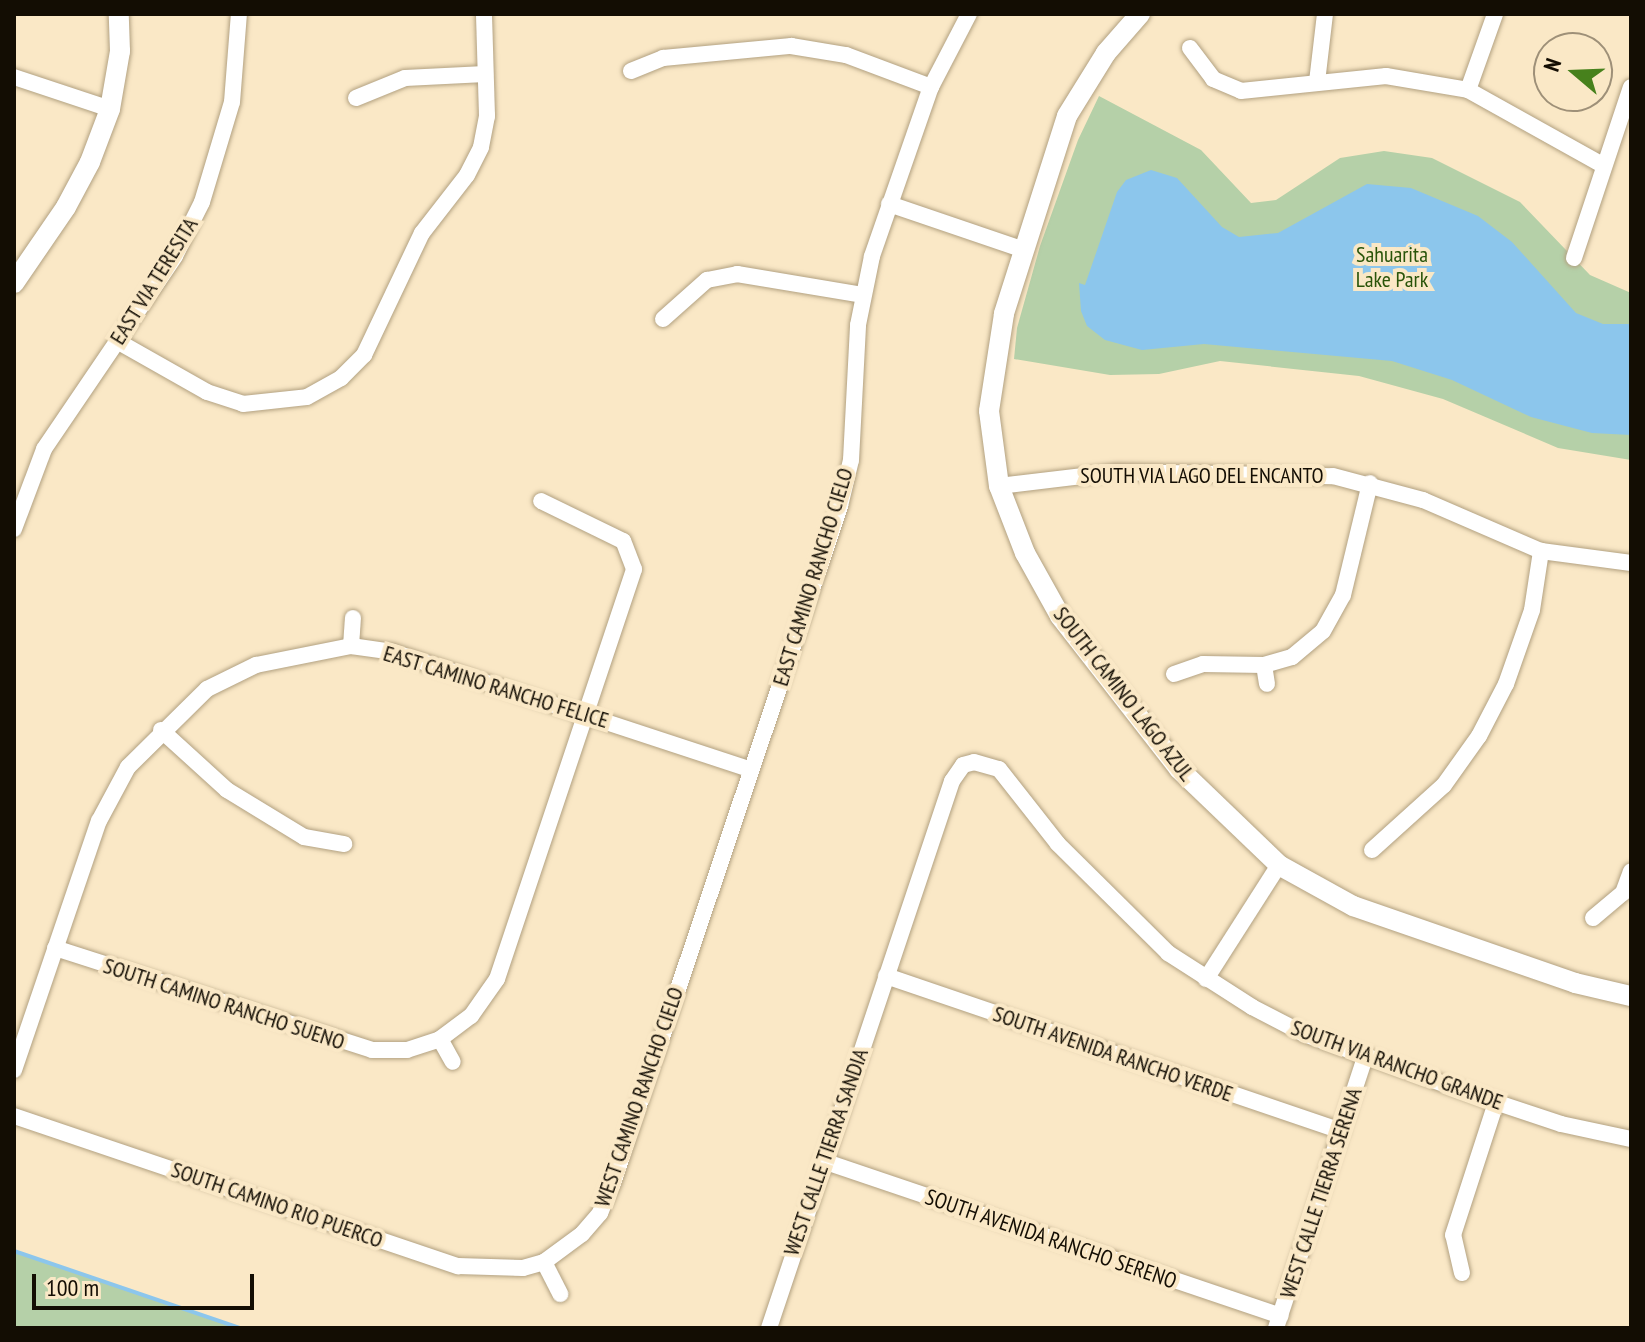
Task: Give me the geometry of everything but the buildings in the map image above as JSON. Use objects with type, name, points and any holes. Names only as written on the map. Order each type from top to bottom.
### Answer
[{"type":"street","points":[[14,283],[66,207],[110,109],[120,51],[119,14]]},
{"type":"street","name":"EAST VIA TERESITA","points":[[14,529],[44,449],[175,256],[218,160],[232,102],[239,14]]},
{"type":"street","points":[[117,341],[195,386],[243,404],[307,397],[341,378],[364,355],[408,258],[481,147],[484,14]]},
{"type":"street","name":"EAST CAMINO RANCHO CIELO","points":[[689,955],[840,506],[851,460],[862,295],[889,204],[931,87],[969,14]]},
{"type":"street","name":"SOUTH CAMINO LAGO AZUL","points":[[1140,14],[1106,53],[1067,116],[1004,314],[989,411],[999,486],[1025,553],[1060,616],[1179,769],[1279,865],[1353,906],[1575,983],[1631,996]]},
{"type":"street","points":[[1317,82],[1316,53],[1325,14]]},
{"type":"street","points":[[1468,90],[1495,14]]},
{"type":"street","points":[[631,71],[663,58],[791,46],[846,55],[931,87]]},
{"type":"street","points":[[1190,48],[1213,79],[1241,91],[1272,92],[1317,82],[1386,76],[1468,90],[1603,165]]},
{"type":"street","points":[[356,98],[405,78],[485,74]]},
{"type":"street","points":[[14,77],[110,109]]},
{"type":"street","points":[[1574,258],[1631,87]]},
{"type":"street","points":[[889,204],[1024,250]]},
{"type":"street","points":[[663,319],[685,294],[707,280],[737,274],[862,295]]},
{"type":"street","name":"SOUTH VIA LAGO DEL ENCANTO","points":[[999,486],[1117,472],[1288,472],[1370,483],[1541,551],[1631,563]]},
{"type":"street","points":[[1174,674],[1203,664],[1264,665],[1292,657],[1323,631],[1343,595],[1370,483]]},
{"type":"street","points":[[453,1062],[440,1039],[471,1016],[497,979],[630,586],[631,554],[623,541],[541,501]]},
{"type":"street","points":[[1372,850],[1444,785],[1479,736],[1506,684],[1532,610],[1541,551]]},
{"type":"street","points":[[351,646],[353,618]]},
{"type":"street","name":"EAST CAMINO RANCHO FELICE","points":[[14,1070],[99,821],[128,767],[161,730],[207,689],[256,665],[351,646],[438,664],[751,770]]},
{"type":"street","points":[[1264,665],[1267,684]]},
{"type":"street","points":[[161,730],[227,790],[304,837],[344,844]]},
{"type":"street","name":"WEST CALLE TIERRA SANDIA","points":[[769,1328],[952,781],[963,765],[974,762]]},
{"type":"street","name":"SOUTH VIA RANCHO GRANDE","points":[[974,762],[999,769],[1116,907],[1206,979],[1304,1034],[1365,1057],[1496,1103],[1631,1139]]},
{"type":"street","points":[[1206,979],[1279,865]]},
{"type":"street","points":[[1593,918],[1623,893],[1631,871]]},
{"type":"street","name":"SOUTH CAMINO RANCHO SUENO","points":[[55,948],[344,1045],[407,1050],[440,1039]]},
{"type":"street","name":"WEST CAMINO RANCHO CIELO","points":[[544,1262],[582,1234],[600,1213],[689,955]]},
{"type":"street","name":"SOUTH AVENIDA RANCHO VERDE","points":[[886,976],[1341,1131]]},
{"type":"street","name":"WEST CALLE TIERRA SERENA","points":[[1278,1322],[1365,1057]]},
{"type":"street","points":[[1462,1273],[1453,1235],[1496,1103]]},
{"type":"street","name":"SOUTH CAMINO RIO PUERCO","points":[[14,1116],[458,1266],[505,1271],[544,1262]]},
{"type":"street","name":"SOUTH AVENIDA RANCHO SERENO","points":[[823,1161],[1278,1322]]},
{"type":"street","points":[[544,1262],[560,1294]]},
{"type":"green space","name":"Sahuarita Lake Park","points":[[1099,96],[1201,150],[1251,203],[1276,200],[1340,158],[1384,151],[1432,158],[1520,202],[1590,275],[1631,293],[1631,460],[1558,448],[1443,399],[1359,376],[1220,361],[1159,374],[1110,375],[1014,359],[1017,328],[1040,246],[1078,140]]},
{"type":"green space","points":[[14,1251],[240,1328],[14,1328]]},
{"type":"water","name":"Sahuarita Lake Park","points":[[1151,170],[1177,178],[1222,227],[1239,237],[1278,233],[1367,184],[1411,188],[1478,216],[1512,242],[1576,313],[1603,324],[1631,324],[1631,435],[1592,433],[1531,417],[1452,380],[1392,361],[1204,344],[1142,350],[1105,340],[1087,326],[1081,311],[1079,283],[1085,285],[1117,192],[1126,180]]},
{"type":"waterway","points":[[14,1251],[240,1328]]}]
